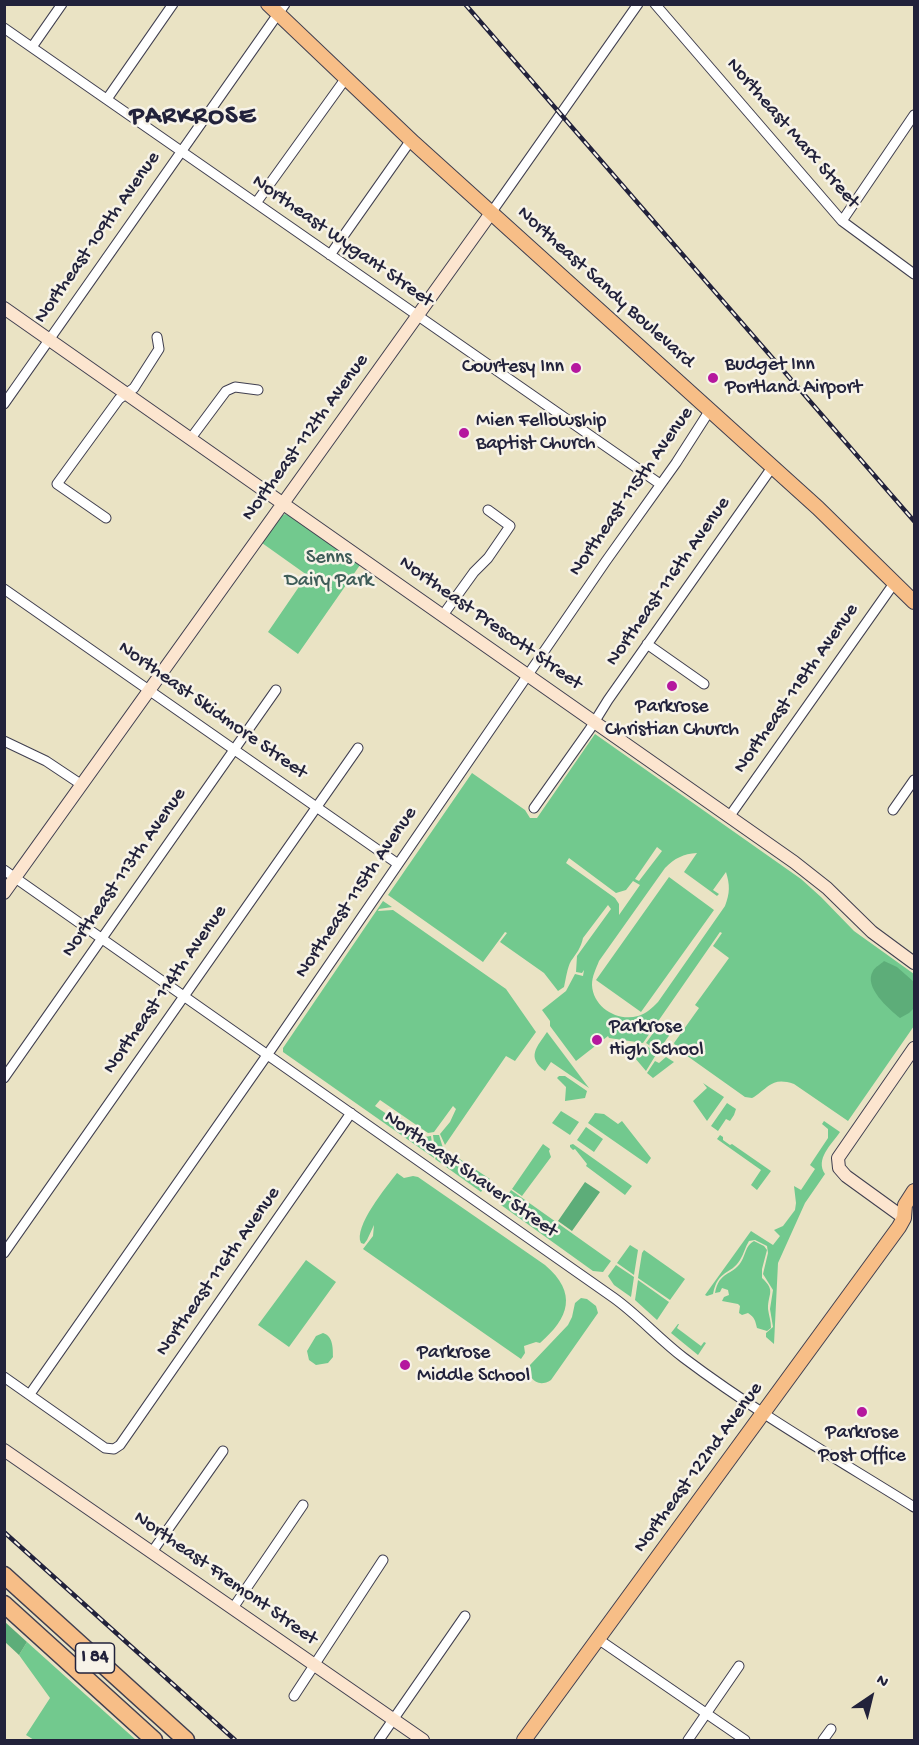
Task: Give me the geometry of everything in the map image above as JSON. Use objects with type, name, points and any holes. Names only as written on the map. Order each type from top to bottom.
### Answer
[{"type":"highway","name":"I 84","points":[[4,1575],[186,1740]]},
{"type":"highway","name":"I 84","points":[[4,1604],[154,1740]]},
{"type":"main road","name":"Northeast Sandy Boulevard","points":[[277,8],[411,140],[773,466],[915,602]]},
{"type":"main road","name":"Northeast 122nd Avenue","points":[[524,1740],[763,1413],[910,1217],[905,1205],[915,1191]]},
{"type":"street","points":[[32,47],[62,4]]},
{"type":"street","points":[[107,99],[173,4]]},
{"type":"street","name":"Northeast 112th Avenue","points":[[4,893],[492,213],[638,4]]},
{"type":"street","name":"Northeast Marx Street","points":[[655,4],[842,221],[915,274]]},
{"type":"street","name":"Northeast 109th Avenue","points":[[4,404],[277,8]]},
{"type":"street","name":"Northeast Wygant Street","points":[[4,28],[660,484]]},
{"type":"street","points":[[256,204],[346,78]]},
{"type":"street","points":[[842,221],[915,115]]},
{"type":"street","points":[[330,255],[411,140]]},
{"type":"street","name":"Northeast Prescott Street","points":[[4,308],[817,879],[872,932],[915,963]]},
{"type":"street","points":[[106,518],[57,484],[119,399],[135,388],[159,349],[158,337]]},
{"type":"street","points":[[191,438],[226,391],[235,387],[258,390]]},
{"type":"street","name":"Northeast 115th Avenue","points":[[30,1394],[268,1055],[606,561],[676,463],[710,410]]},
{"type":"street","name":"Northeast 116th Avenue","points":[[534,808],[773,466]]},
{"type":"street","points":[[443,615],[510,526],[488,510]]},
{"type":"street","name":"Northeast 118th Avenue","points":[[729,816],[895,582]]},
{"type":"street","name":"Northeast Skidmore Street","points":[[4,589],[398,864]]},
{"type":"street","points":[[647,644],[704,684]]},
{"type":"street","name":"Northeast 113th Avenue","points":[[4,1078],[276,690]]},
{"type":"street","points":[[4,741],[46,761],[82,786]]},
{"type":"street","name":"Northeast 114th Avenue","points":[[4,1253],[358,748]]},
{"type":"street","points":[[893,810],[915,780]]},
{"type":"street","name":"Northeast Shaver Street","points":[[4,870],[620,1302],[684,1358],[763,1413],[915,1507]]},
{"type":"street","points":[[910,1217],[846,1176],[838,1164],[840,1154],[915,1048]]},
{"type":"street","name":"Northeast 116th Avenue","points":[[30,1394],[105,1448],[114,1449],[120,1445],[351,1113]]},
{"type":"street","points":[[4,1377],[30,1394]]},
{"type":"street","name":"Northeast Fremont Street","points":[[4,1450],[423,1740]]},
{"type":"street","points":[[152,1552],[223,1451]]},
{"type":"street","points":[[233,1608],[303,1505]]},
{"type":"street","points":[[294,1696],[383,1560]]},
{"type":"street","points":[[379,1740],[465,1616]]},
{"type":"street","points":[[598,1639],[745,1740]]},
{"type":"street","points":[[688,1740],[739,1666]]},
{"type":"street","points":[[823,1740],[831,1729]]},
{"type":"green space","name":"Senns Dairy Park","points":[[285,514],[360,565],[298,654],[268,632],[307,575],[262,543]]},
{"type":"green space","points":[[595,734],[801,879],[854,931],[914,974],[914,1026],[848,1121],[794,1084],[787,1082],[776,1082],[752,1098],[745,1097],[676,1048],[674,1043],[699,1008],[695,1005],[729,958],[713,946],[722,933],[720,932],[643,1043],[608,1036],[576,1061],[550,1026],[550,1021],[542,1010],[566,991],[575,974],[583,976],[584,970],[582,973],[576,972],[577,956],[611,909],[608,905],[583,938],[570,964],[564,987],[558,991],[544,973],[500,942],[507,933],[505,932],[483,962],[388,895],[472,773],[525,810],[530,818],[537,818]],"holes":[[[657,847],[662,851],[639,881],[635,879]],[[697,853],[684,872],[717,896],[719,894],[713,890],[726,872],[729,889],[725,906],[656,1004],[638,1016],[614,1015],[601,1006],[593,993],[593,979],[599,961],[665,868],[679,857]],[[569,858],[616,893],[626,890],[633,881],[640,885],[619,915],[619,904],[615,898],[566,863]]]},
{"type":"green space","points":[[669,877],[714,910],[641,1012],[596,980]]},
{"type":"green space","points":[[383,901],[392,907],[378,911],[393,910],[506,989],[536,1032],[515,1061],[506,1056],[445,1145],[440,1134],[450,1122],[456,1109],[453,1106],[434,1132],[428,1133],[380,1100],[375,1106],[397,1121],[400,1118],[424,1137],[431,1136],[434,1158],[283,1052],[283,1048]]},
{"type":"green space","points":[[884,961],[897,967],[914,982],[914,1008],[900,1018],[879,997],[871,984],[873,971]]},
{"type":"green space","points":[[659,1025],[671,1033],[658,1051],[646,1043]]},
{"type":"green space","points":[[547,1032],[589,1088],[551,1062],[545,1071],[539,1066],[535,1052]]},
{"type":"green space","points":[[645,1045],[657,1053],[646,1071],[635,1058]]},
{"type":"green space","points":[[666,1057],[674,1062],[653,1078],[647,1073],[655,1061],[659,1063]]},
{"type":"green space","points":[[565,1076],[587,1091],[585,1098],[565,1101],[566,1087],[557,1078]]},
{"type":"green space","points":[[703,1083],[724,1097],[707,1121],[693,1101],[707,1088]]},
{"type":"green space","points":[[727,1103],[736,1109],[730,1121],[726,1119],[718,1131],[711,1126]]},
{"type":"green space","points":[[561,1111],[579,1122],[570,1135],[552,1123]]},
{"type":"green space","points":[[595,1113],[604,1114],[618,1124],[622,1121],[651,1158],[647,1164],[588,1123]]},
{"type":"green space","points":[[824,1121],[840,1132],[825,1152],[822,1168],[825,1174],[805,1203],[778,1263],[774,1344],[766,1337],[766,1333],[773,1327],[770,1309],[773,1290],[763,1274],[768,1253],[767,1246],[755,1240],[749,1241],[736,1265],[718,1280],[713,1294],[705,1295],[751,1231],[773,1245],[780,1236],[774,1230],[783,1226],[795,1210],[794,1186],[801,1190],[815,1169],[810,1165],[828,1138],[828,1129],[822,1124]]},
{"type":"green space","points":[[586,1127],[603,1139],[594,1152],[577,1140]]},
{"type":"green space","points":[[433,1135],[439,1135],[443,1148],[490,1179],[481,1192],[435,1159]]},
{"type":"green space","points":[[720,1135],[730,1145],[732,1144],[771,1171],[757,1190],[751,1185],[761,1170],[717,1139]]},
{"type":"green space","points":[[543,1144],[550,1149],[551,1157],[522,1196],[512,1189]]},
{"type":"green space","points":[[573,1144],[632,1186],[625,1195],[586,1166],[587,1164],[575,1149],[570,1147]]},
{"type":"green space","points":[[397,1173],[404,1178],[418,1177],[545,1265],[562,1285],[566,1295],[563,1315],[550,1334],[540,1343],[524,1346],[525,1353],[521,1359],[363,1249],[373,1236],[374,1225],[367,1240],[364,1244],[361,1243],[360,1236],[366,1217]]},
{"type":"green space","points":[[585,1182],[600,1192],[572,1231],[558,1221]]},
{"type":"green space","points":[[511,1190],[611,1261],[603,1272],[593,1271],[501,1205]]},
{"type":"green space","points":[[754,1241],[767,1250],[762,1278],[770,1289],[768,1309],[771,1328],[767,1331],[757,1328],[754,1319],[748,1313],[742,1315],[739,1313],[738,1304],[722,1301],[729,1295],[728,1290],[722,1288],[720,1292],[715,1293],[719,1281],[737,1266],[743,1259],[747,1248]]},
{"type":"green space","points":[[630,1245],[638,1250],[634,1275],[617,1263]]},
{"type":"green space","points":[[644,1250],[685,1279],[670,1300],[638,1278]]},
{"type":"green space","points":[[306,1260],[336,1282],[289,1347],[258,1325]]},
{"type":"green space","points":[[616,1265],[634,1277],[631,1297],[614,1285],[608,1276]]},
{"type":"green space","points":[[638,1280],[669,1302],[657,1320],[635,1300]]},
{"type":"green space","points":[[581,1298],[587,1299],[596,1306],[598,1313],[551,1380],[538,1383],[530,1375],[530,1365],[568,1325],[575,1303]]},
{"type":"green space","points":[[678,1324],[677,1328],[701,1346],[704,1342],[706,1343],[698,1355],[671,1333]]},
{"type":"green space","points":[[323,1333],[331,1340],[333,1357],[328,1363],[316,1365],[309,1360],[307,1351],[316,1336]]},
{"type":"green space","points":[[5,1622],[27,1642],[19,1655],[5,1642]]},
{"type":"green space","points":[[27,1642],[136,1740],[34,1740],[26,1735],[50,1698],[19,1655]]},
{"type":"railway","points":[[465,4],[914,521]]},
{"type":"railway","points":[[4,1532],[235,1740]]},
{"type":"place","name":"Courtesy Inn","points":[[576,368]]},
{"type":"place","name":"Budget Inn Portland Airport","points":[[713,378]]},
{"type":"place","name":"Mien Fellowship Baptist Church","points":[[464,433]]},
{"type":"place","name":"Parkrose Christian Church","points":[[672,686]]},
{"type":"place","name":"Parkrose High School","points":[[597,1040]]},
{"type":"place","name":"Parkrose Middle School","points":[[405,1365]]},
{"type":"place","name":"Parkrose Post Office","points":[[862,1412]]},
{"type":"district","name":"PARKROSE","points":[[193,118]]}]
